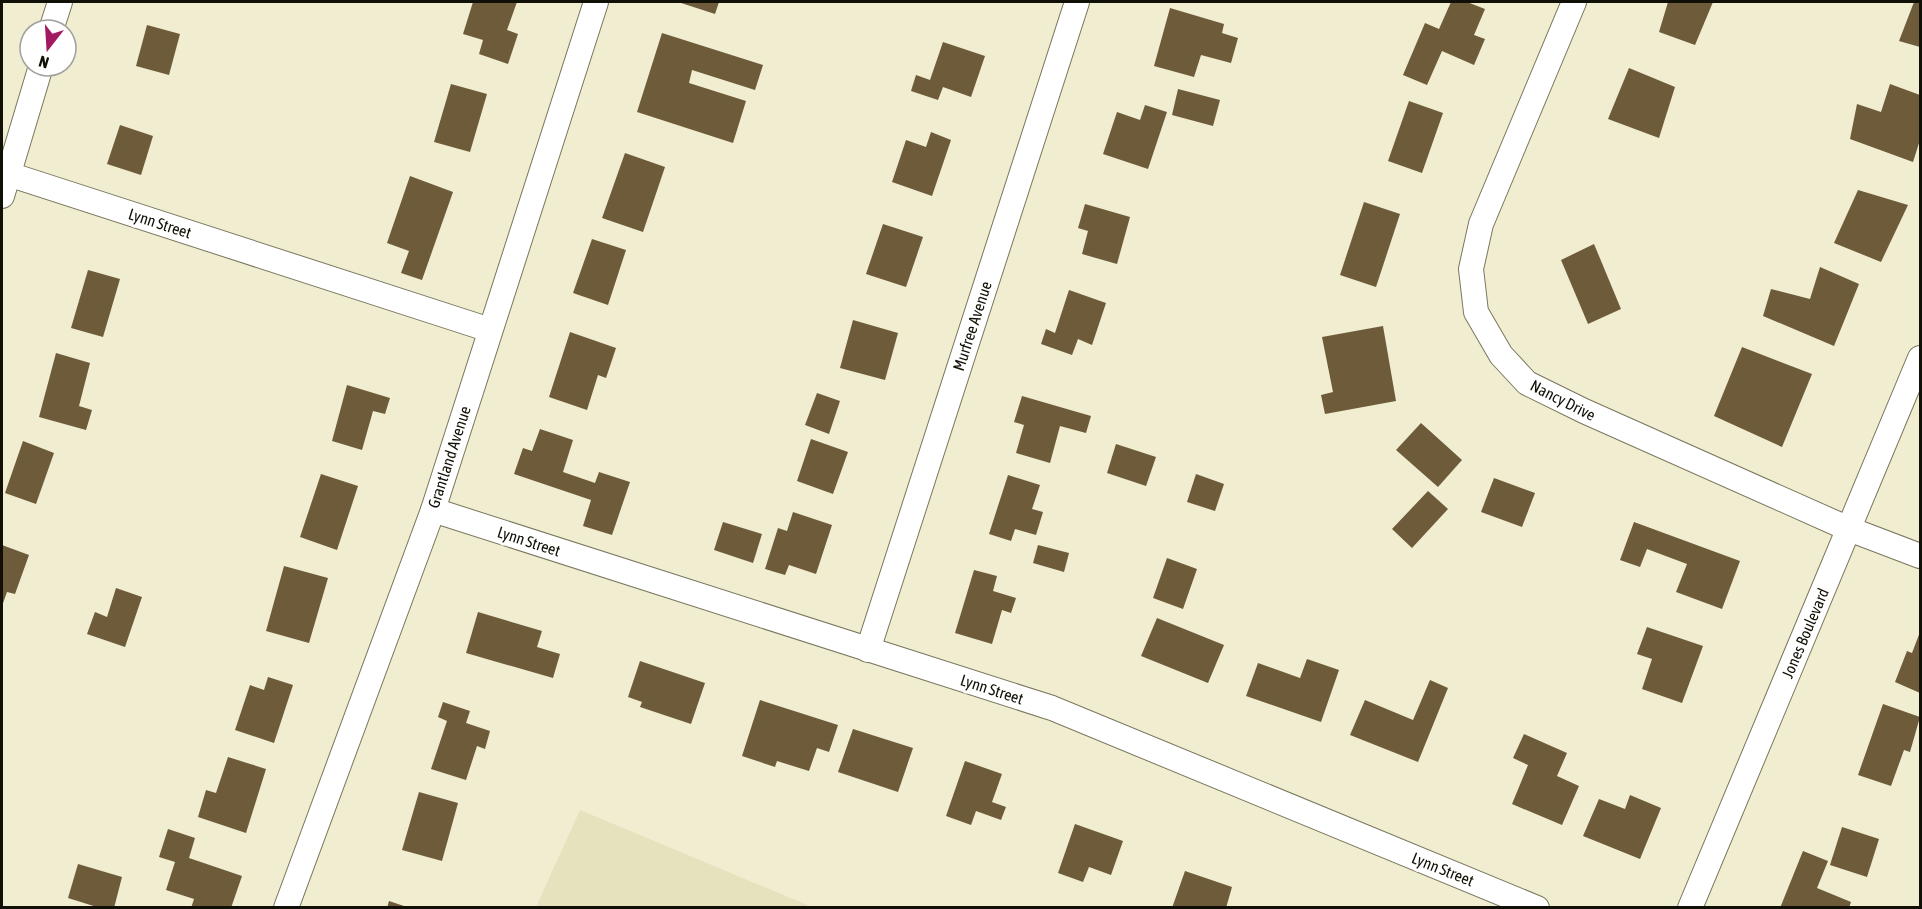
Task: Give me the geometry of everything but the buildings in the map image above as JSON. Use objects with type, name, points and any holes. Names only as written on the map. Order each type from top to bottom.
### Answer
[{"type":"street","points":[[55,18],[60,2]]},
{"type":"street","name":"Grantland Avenue","points":[[286,908],[432,510],[596,2]]},
{"type":"street","name":"Murfree Avenue","points":[[868,650],[1077,2]]},
{"type":"street","name":"Nancy Drive","points":[[1574,2],[1481,224],[1471,269],[1476,312],[1502,355],[1527,383],[1584,411],[1849,529],[1920,556]]},
{"type":"street","points":[[4,181],[37,78]]},
{"type":"street","name":"Lynn Street","points":[[4,181],[490,330]]},
{"type":"street","name":"Jones Boulevard","points":[[1690,908],[1920,358]]},
{"type":"street","name":"Lynn Street","points":[[432,510],[1052,708],[1537,908]]},
{"type":"shaded area","points":[[580,810],[812,907],[536,907]]}]
